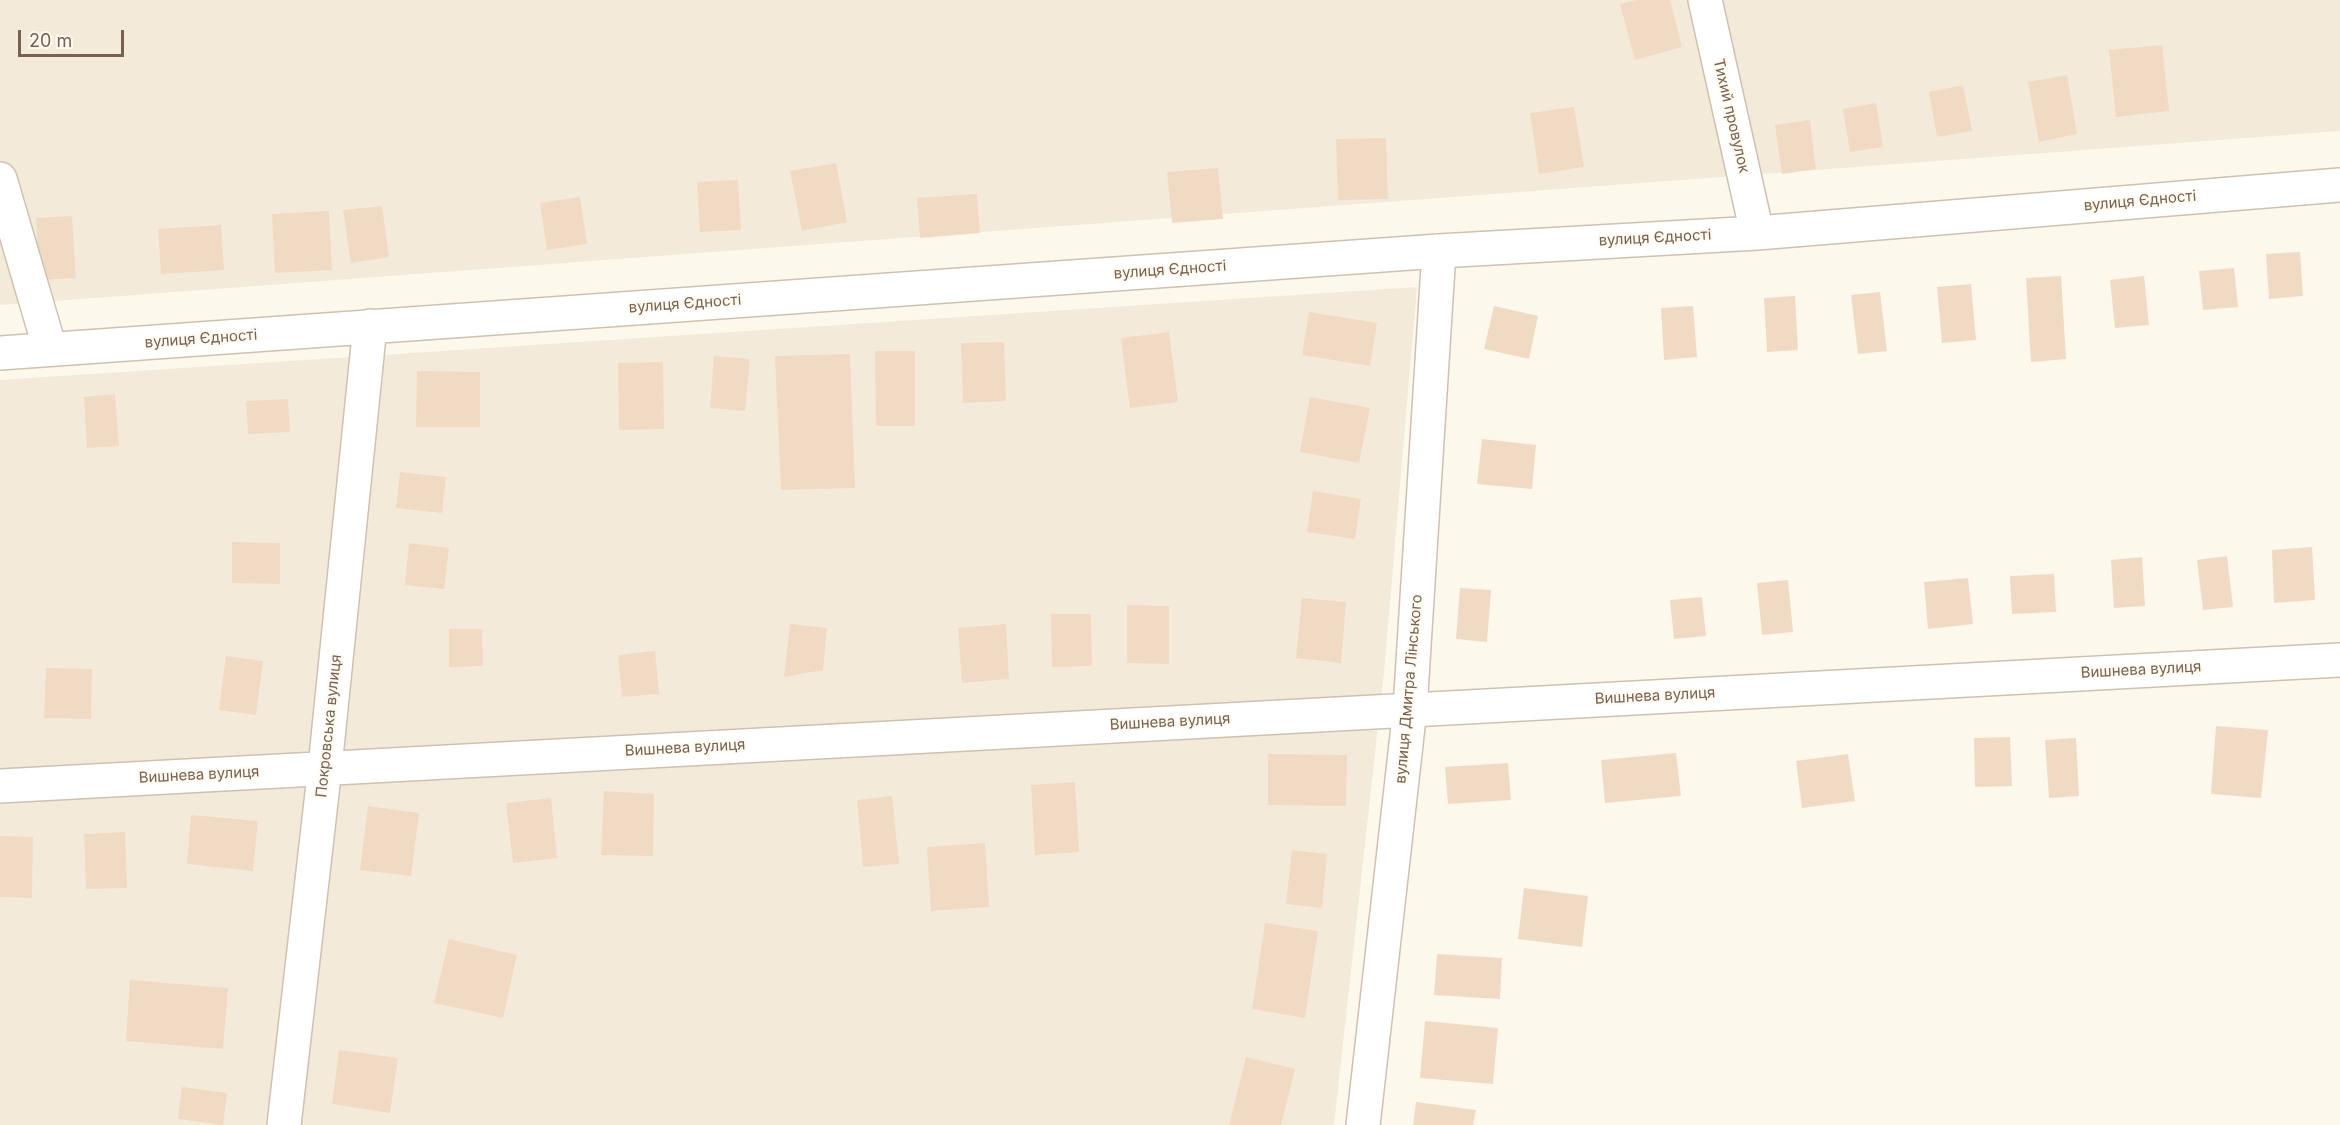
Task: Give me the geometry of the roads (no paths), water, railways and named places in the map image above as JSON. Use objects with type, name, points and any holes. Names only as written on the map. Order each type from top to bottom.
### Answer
[{"type":"street","name":"Тихий провулок","points":[[1705,0],[1757,233]]},
{"type":"street","points":[[0,179],[50,350]]},
{"type":"street","name":"вулиця Єдності","points":[[0,353],[1439,251],[1757,233],[2340,185]]},
{"type":"street","name":"вулиця Дмитра Лінського","points":[[1363,1125],[1410,709],[1439,251]]},
{"type":"street","name":"Покровська вулиця","points":[[284,1125],[325,767],[370,326]]},
{"type":"street","name":"Вишнева вулиця","points":[[0,786],[2340,660]]}]
